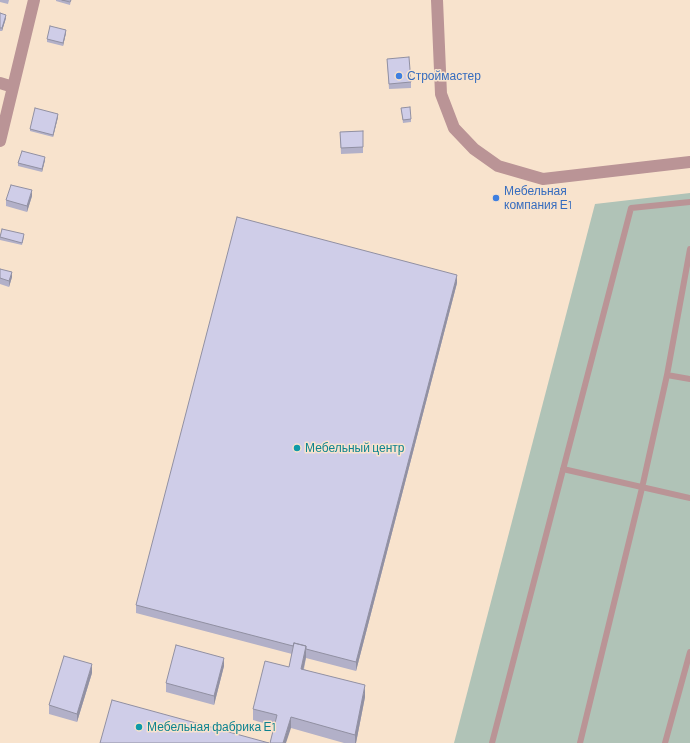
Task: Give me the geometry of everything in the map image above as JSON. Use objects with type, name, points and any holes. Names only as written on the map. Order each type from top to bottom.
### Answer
[{"type":"street","points":[[0,141],[34,0]]},
{"type":"street","points":[[437,0],[441,94],[454,128],[474,149],[498,166],[543,179],[690,162]]},
{"type":"street","points":[[0,83],[13,87]]},
{"type":"lane","points":[[492,743],[631,208],[690,202]]},
{"type":"lane","points":[[580,743],[642,488],[667,376],[690,249]]},
{"type":"lane","points":[[667,376],[690,379]]},
{"type":"lane","points":[[563,469],[690,498]]},
{"type":"lane","points":[[665,743],[690,652]]},
{"type":"green space","points":[[690,193],[690,743],[454,743],[595,204]]},
{"type":"building","points":[[0,13],[6,15],[2,28],[0,28]]},
{"type":"building","points":[[50,26],[66,30],[63,43],[47,39]]},
{"type":"building","name":"Строймастер","points":[[409,57],[411,82],[389,84],[387,59]]},
{"type":"building","points":[[410,107],[411,119],[403,120],[401,108]]},
{"type":"building","points":[[35,108],[58,114],[53,135],[30,129]]},
{"type":"building","points":[[363,131],[363,147],[341,148],[340,132]]},
{"type":"building","points":[[22,151],[45,157],[42,169],[18,163]]},
{"type":"building","points":[[11,185],[32,190],[27,206],[6,200]]},
{"type":"building","name":"Мебельный центр","points":[[237,217],[457,275],[356,662],[306,649],[306,646],[294,643],[293,646],[136,605]]},
{"type":"building","points":[[2,229],[24,234],[22,243],[0,237]]},
{"type":"building","points":[[0,269],[12,272],[9,281],[0,278]]},
{"type":"building","points":[[294,643],[306,646],[301,669],[365,685],[355,735],[291,717],[283,743],[270,743],[277,715],[253,709],[265,661],[289,667]]},
{"type":"building","points":[[176,645],[224,658],[214,696],[166,683]]},
{"type":"building","points":[[64,656],[92,664],[77,714],[49,705]]},
{"type":"building","points":[[112,700],[269,743],[100,743]]},
{"type":"place","name":"Строймастер","points":[[399,76]]},
{"type":"place","name":"Мебельная компания Е1","points":[[496,198]]},
{"type":"place","name":"Мебельный центр","points":[[297,448]]},
{"type":"place","name":"Мебельная фабрика Е1","points":[[139,727]]}]
